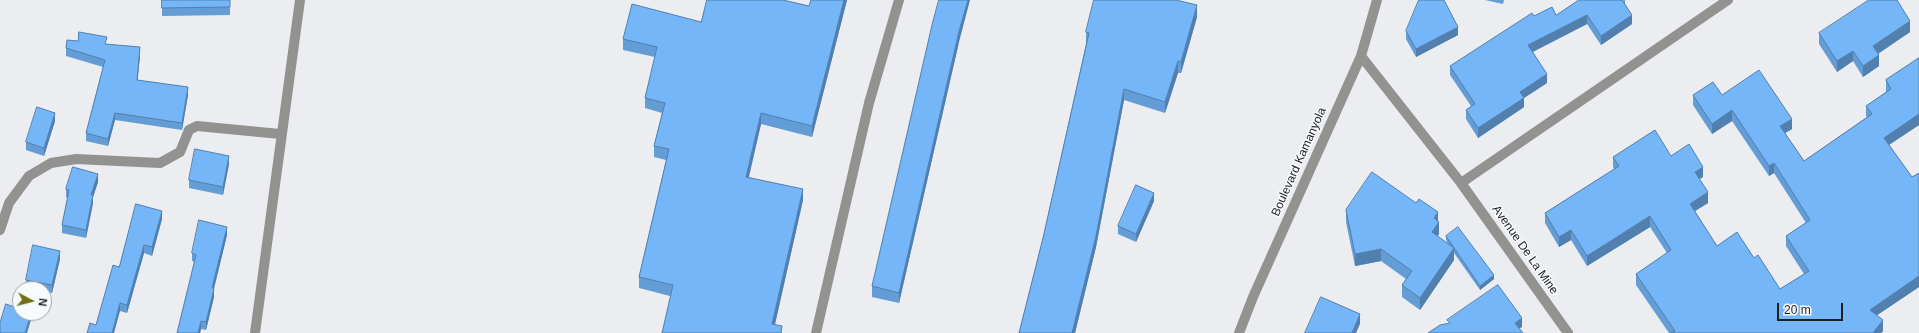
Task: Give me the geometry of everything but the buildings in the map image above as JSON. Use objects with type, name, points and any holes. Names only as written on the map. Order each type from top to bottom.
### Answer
[{"type":"street","points":[[255,333],[280,134],[300,0]]},
{"type":"street","points":[[816,333],[869,103],[899,0]]},
{"type":"street","name":"Boulevard Kamanyola","points":[[1239,333],[1256,290],[1361,56],[1376,0]]},
{"type":"street","points":[[1461,182],[1728,0]]},
{"type":"street","name":"Avenue De La Mine","points":[[1361,56],[1461,182],[1568,333]]},
{"type":"street","points":[[0,230],[4,203],[29,176],[51,163],[76,159],[160,162],[180,152],[190,130],[196,126],[280,134]]}]
